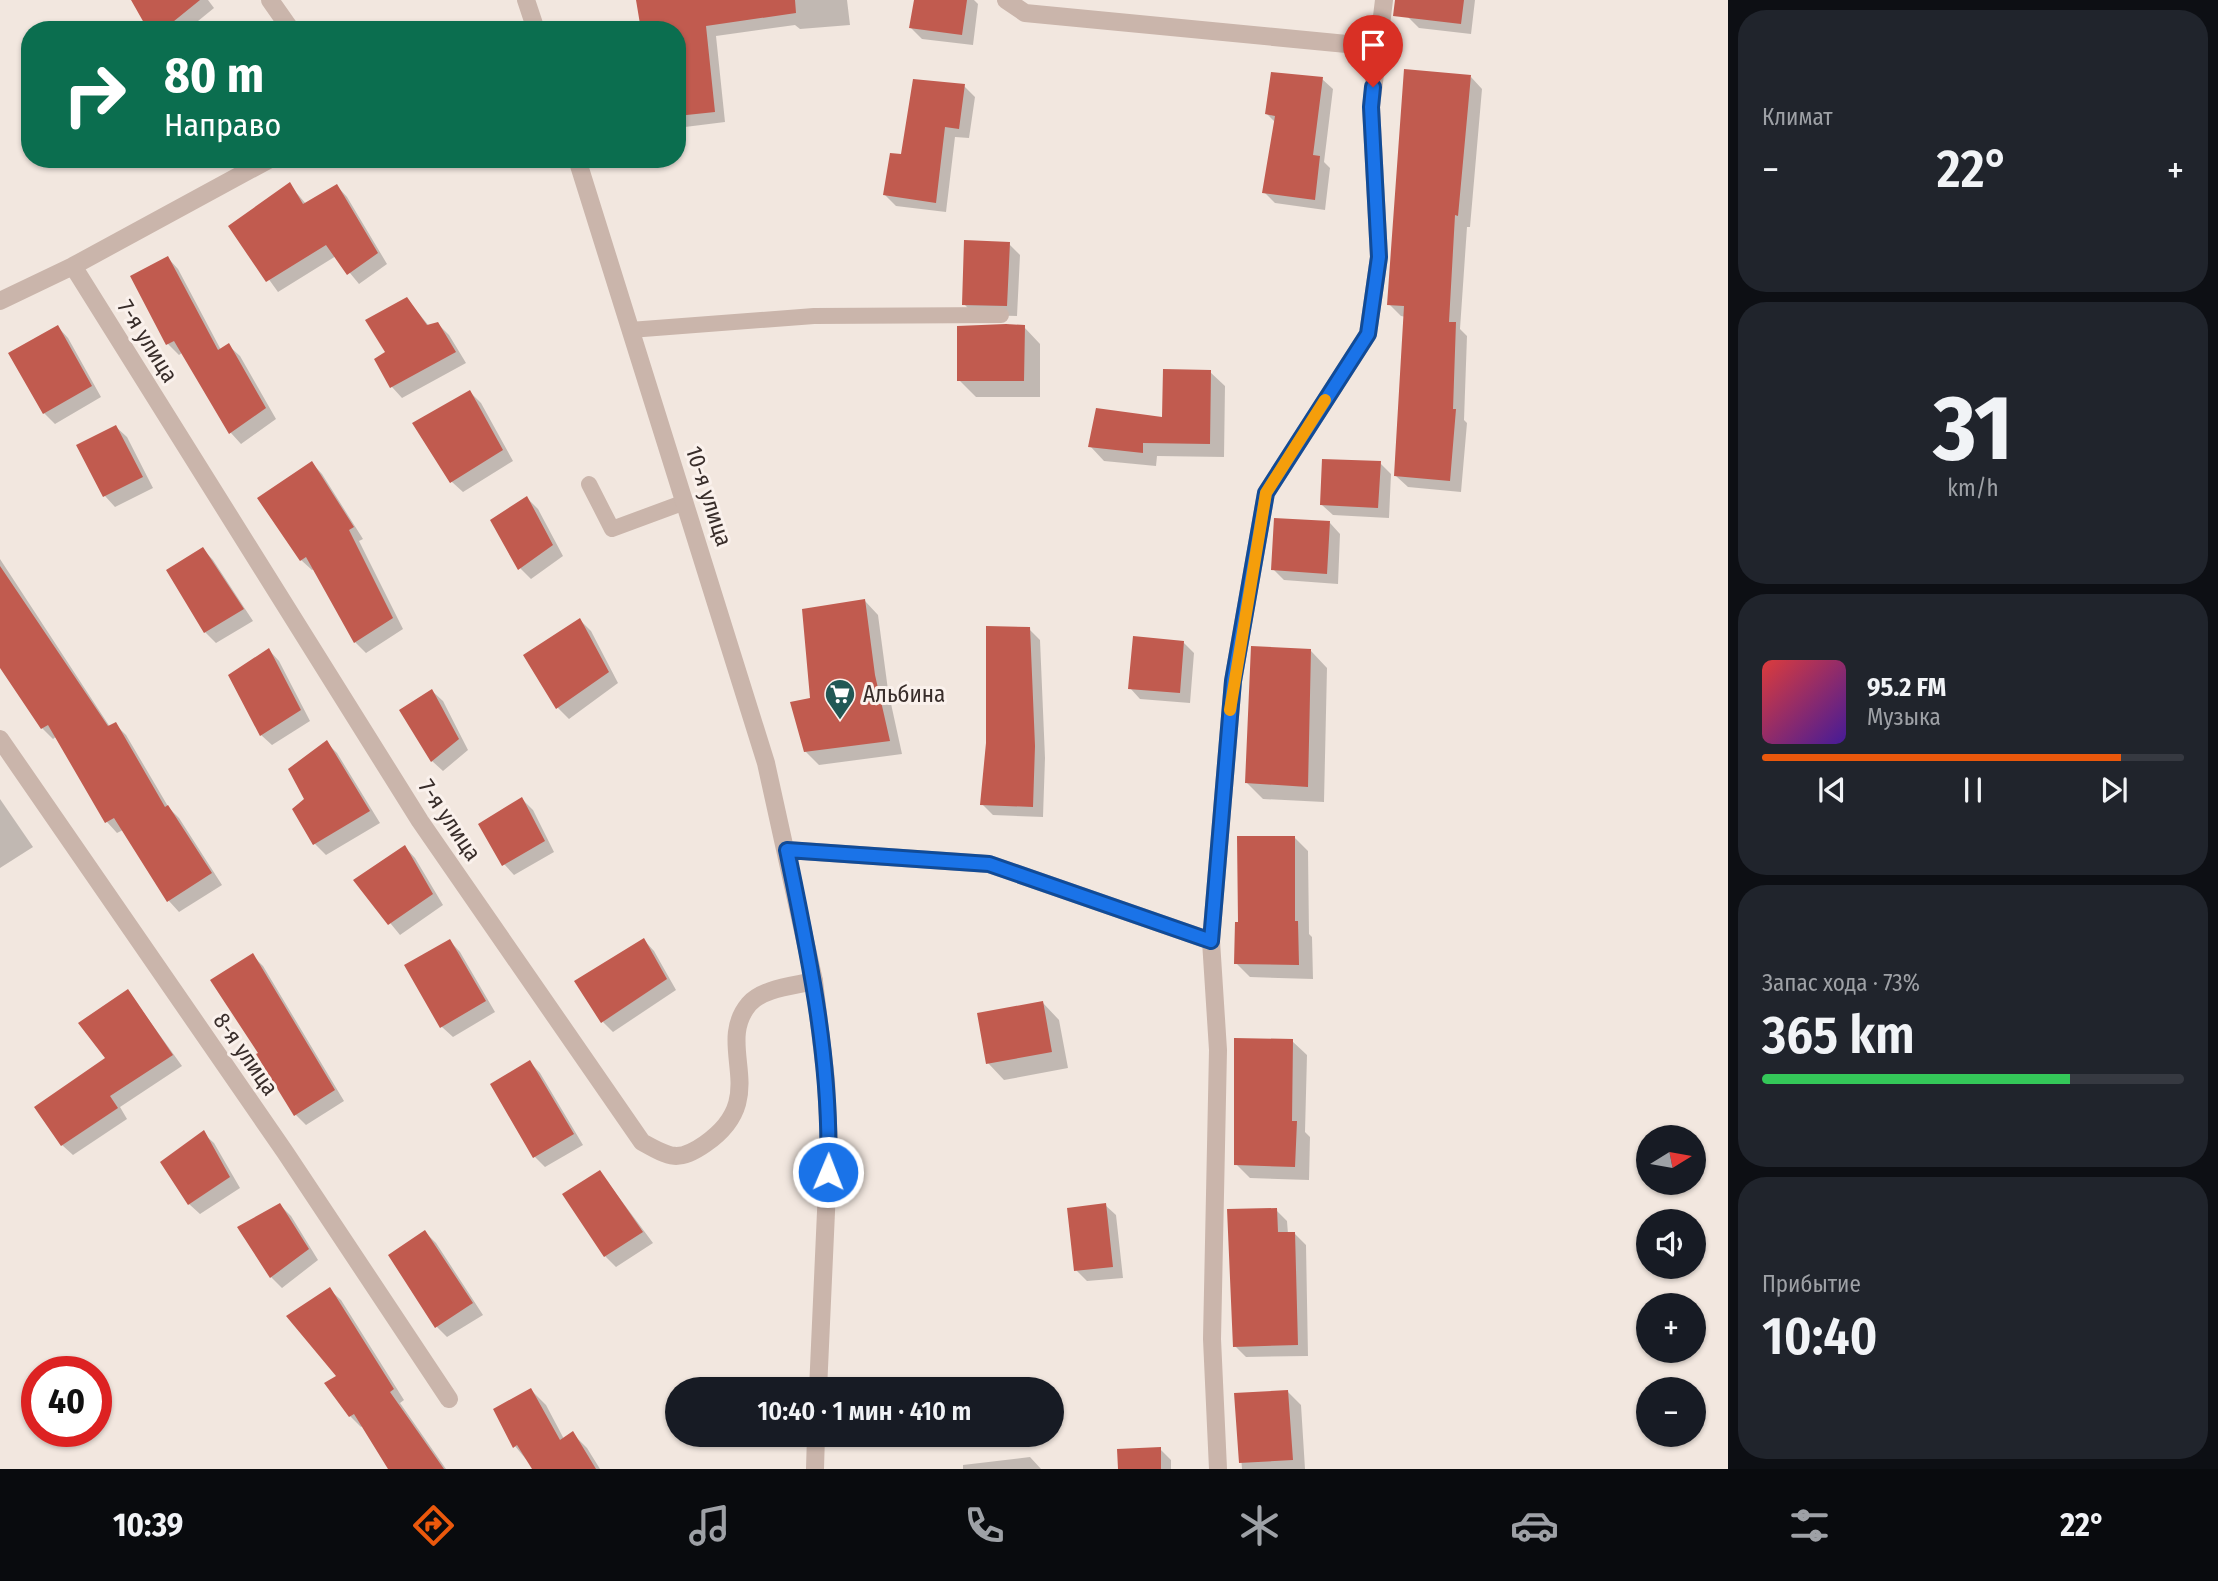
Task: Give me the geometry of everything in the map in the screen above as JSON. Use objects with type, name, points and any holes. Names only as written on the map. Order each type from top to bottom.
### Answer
[{"type":"street","points":[[270,0],[284,21]]},
{"type":"street","points":[[526,0],[533,21]]},
{"type":"street","points":[[1006,0],[1025,13],[1378,47]]},
{"type":"street","points":[[1218,1469],[1212,1339],[1218,1050],[1211,941],[1233,681],[1266,493],[1368,334],[1379,257],[1371,107],[1384,0]]},
{"type":"street","points":[[0,301],[73,266],[253,168]]},
{"type":"street","name":"10-я улица","points":[[579,168],[754,722],[787,850],[814,981],[827,1080],[829,1145],[819,1377]]},
{"type":"street","name":"7-я улица","points":[[73,266],[420,821],[642,1142],[670,1157],[691,1153],[721,1133],[740,1101],[738,1042],[740,1021],[748,1006],[759,995],[814,981]]},
{"type":"street","name":"8-я улица","points":[[0,740],[285,1152],[449,1399]]},
{"type":"street","points":[[787,850],[989,864],[1211,941]]},
{"type":"street","points":[[815,1469],[816,1447]]},
{"type":"lane","points":[[630,330],[814,316],[1001,315]]},
{"type":"lane","points":[[589,484],[612,529],[685,502]]},
{"type":"building","points":[[131,0],[200,0],[174,21],[143,21]]},
{"type":"building","points":[[636,0],[795,0],[796,13],[706,26],[715,112],[686,115],[686,21],[640,21]]},
{"type":"building","points":[[914,0],[967,0],[962,35],[909,28]]},
{"type":"building","points":[[1395,0],[1464,0],[1461,24],[1393,16]]},
{"type":"building","points":[[1404,69],[1471,75],[1458,216],[1455,215],[1449,322],[1456,322],[1453,409],[1456,409],[1450,481],[1394,476],[1404,306],[1387,305]]},
{"type":"building","points":[[1271,72],[1323,77],[1313,155],[1320,156],[1315,200],[1262,193],[1275,116],[1265,114]]},
{"type":"building","points":[[913,79],[965,84],[959,129],[945,127],[936,203],[883,195],[890,153],[901,154]]},
{"type":"building","points":[[290,182],[303,204],[337,184],[378,253],[347,275],[326,245],[266,282],[228,226]]},
{"type":"building","points":[[964,240],[1010,242],[1007,306],[962,305]]},
{"type":"building","points":[[168,256],[218,350],[229,343],[266,408],[229,434],[174,341],[166,345],[130,276]]},
{"type":"building","points":[[407,297],[427,325],[438,322],[456,352],[390,388],[374,359],[385,352],[365,320]]},
{"type":"building","points":[[58,325],[92,386],[43,414],[8,353]]},
{"type":"building","points":[[1025,325],[1024,381],[957,381],[957,326]]},
{"type":"building","points":[[1163,369],[1211,370],[1210,444],[1143,443],[1143,453],[1088,447],[1096,408],[1162,417]]},
{"type":"building","points":[[470,390],[503,450],[450,483],[412,423]]},
{"type":"building","points":[[116,425],[143,477],[103,497],[76,445]]},
{"type":"building","points":[[1322,459],[1381,461],[1378,508],[1320,505]]},
{"type":"building","points":[[312,461],[354,527],[349,530],[393,618],[354,643],[306,557],[300,561],[257,498]]},
{"type":"building","points":[[527,496],[553,545],[518,570],[490,520]]},
{"type":"building","points":[[1274,518],[1330,521],[1327,574],[1271,570]]},
{"type":"building","points":[[203,547],[244,609],[204,633],[166,570]]},
{"type":"building","points":[[0,566],[108,726],[116,722],[165,807],[168,805],[212,873],[167,902],[114,818],[105,823],[48,725],[41,729],[0,668]]},
{"type":"building","points":[[865,599],[875,675],[890,741],[804,752],[790,702],[810,698],[802,609]]},
{"type":"building","points":[[580,618],[609,672],[556,709],[523,655]]},
{"type":"building","points":[[986,626],[1030,627],[1035,746],[1033,807],[980,805],[986,743]]},
{"type":"building","points":[[1133,636],[1184,641],[1180,693],[1128,689]]},
{"type":"building","points":[[1251,646],[1311,649],[1308,787],[1245,783]]},
{"type":"building","points":[[269,648],[301,710],[260,736],[228,675]]},
{"type":"building","points":[[432,689],[459,739],[431,762],[399,710]]},
{"type":"building","points":[[327,740],[370,811],[313,845],[292,809],[304,799],[288,769]]},
{"type":"building","points":[[522,797],[545,841],[502,866],[478,824]]},
{"type":"building","points":[[1237,836],[1295,836],[1295,921],[1298,921],[1299,965],[1234,964],[1235,922],[1238,922]]},
{"type":"building","points":[[405,845],[433,894],[388,925],[353,880]]},
{"type":"building","points":[[644,938],[667,979],[601,1023],[574,981]]},
{"type":"building","points":[[450,939],[486,1001],[440,1028],[404,965]]},
{"type":"building","points":[[253,953],[335,1090],[294,1116],[256,1054],[258,1053],[210,980]]},
{"type":"building","points":[[128,989],[173,1055],[110,1096],[118,1108],[61,1146],[34,1107],[105,1058],[78,1023]]},
{"type":"building","points":[[1043,1001],[1052,1052],[986,1064],[977,1013]]},
{"type":"building","points":[[1234,1038],[1293,1039],[1292,1121],[1297,1121],[1295,1167],[1234,1165]]},
{"type":"building","points":[[530,1060],[574,1134],[533,1158],[490,1084]]},
{"type":"building","points":[[204,1130],[230,1177],[188,1205],[160,1162]]},
{"type":"building","points":[[600,1170],[643,1232],[604,1257],[562,1194]]},
{"type":"building","points":[[280,1203],[309,1249],[270,1278],[237,1227]]},
{"type":"building","points":[[1106,1203],[1113,1267],[1074,1271],[1067,1208]]},
{"type":"building","points":[[1277,1208],[1278,1232],[1295,1232],[1298,1345],[1233,1347],[1227,1209]]},
{"type":"building","points":[[425,1230],[473,1303],[435,1328],[388,1255]]},
{"type":"building","points":[[330,1287],[394,1389],[390,1392],[444,1469],[388,1469],[354,1414],[349,1417],[324,1383],[336,1376],[286,1316]]},
{"type":"building","points":[[531,1388],[560,1440],[573,1431],[596,1469],[532,1469],[517,1445],[513,1448],[493,1409]]},
{"type":"building","points":[[1288,1390],[1293,1460],[1239,1463],[1234,1393]]},
{"type":"building","points":[[1161,1447],[1161,1469],[1118,1469],[1117,1449]]},
{"type":"slow traffic","points":[[1230,710],[1266,493],[1325,400]]},
{"type":"place","name":"Альбина","points":[[840,721]]},
{"type":"route","points":[[828,1172],[827,1080],[814,981],[787,850],[989,864],[1211,941],[1233,681],[1266,493],[1368,334],[1379,257],[1371,107],[1373,87]]}]
